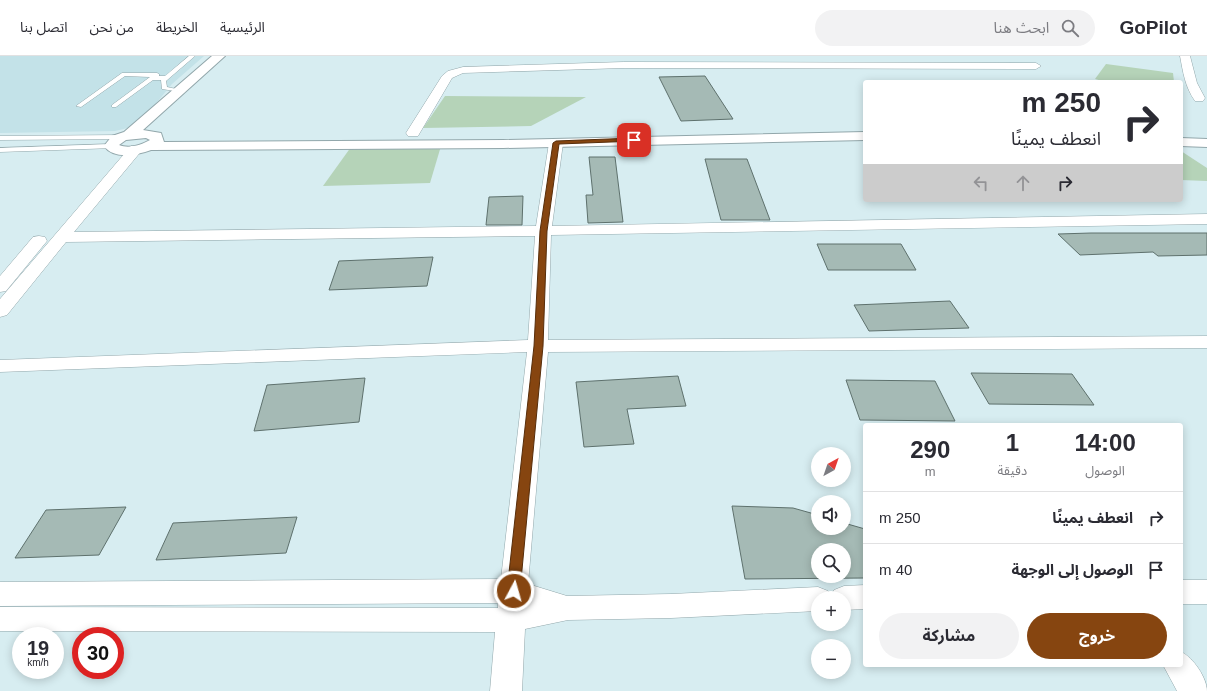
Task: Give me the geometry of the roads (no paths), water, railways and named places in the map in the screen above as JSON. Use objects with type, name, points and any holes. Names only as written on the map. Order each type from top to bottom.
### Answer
[{"type":"street","points":[[727,66],[745,56]]},
{"type":"street","points":[[880,65],[888,56]]},
{"type":"street","points":[[1185,56],[1191,83],[1198,98]]},
{"type":"street","points":[[0,311],[5,291],[121,142],[179,91],[224,59]]},
{"type":"street","points":[[195,94],[224,59]]},
{"type":"street","points":[[413,133],[448,76],[452,73],[463,70],[624,60],[727,66],[1036,66]]},
{"type":"street","points":[[121,142],[151,138],[504,138],[740,126],[863,126]]},
{"type":"street","points":[[121,142],[151,138],[413,133],[504,138],[556,143],[863,136]]},
{"type":"street","points":[[1183,133],[1207,134]]},
{"type":"street","points":[[5,291],[61,237],[151,138]]},
{"type":"street","points":[[1183,142],[1207,143]]},
{"type":"street","points":[[506,691],[511,620],[538,346],[543,231],[556,143]]},
{"type":"street","points":[[61,237],[543,231],[691,227],[1207,219]]},
{"type":"street","points":[[0,366],[538,346],[1207,342]]},
{"type":"street","points":[[0,594],[514,591],[568,608]]},
{"type":"street","points":[[1183,592],[1207,592]]},
{"type":"street","points":[[851,598],[863,597]]},
{"type":"street","points":[[0,619],[511,620],[568,608],[671,606],[811,599]]},
{"type":"street","points":[[1179,667],[1194,691]]},
{"type":"lane","points":[[179,91],[164,88],[163,81],[192,56]]},
{"type":"lane","points":[[79,106],[124,74],[157,75],[114,106]]},
{"type":"lane","points":[[152,78],[166,78]]},
{"type":"lane","points":[[0,138],[121,142]]},
{"type":"lane","points":[[0,150],[121,142]]}]
